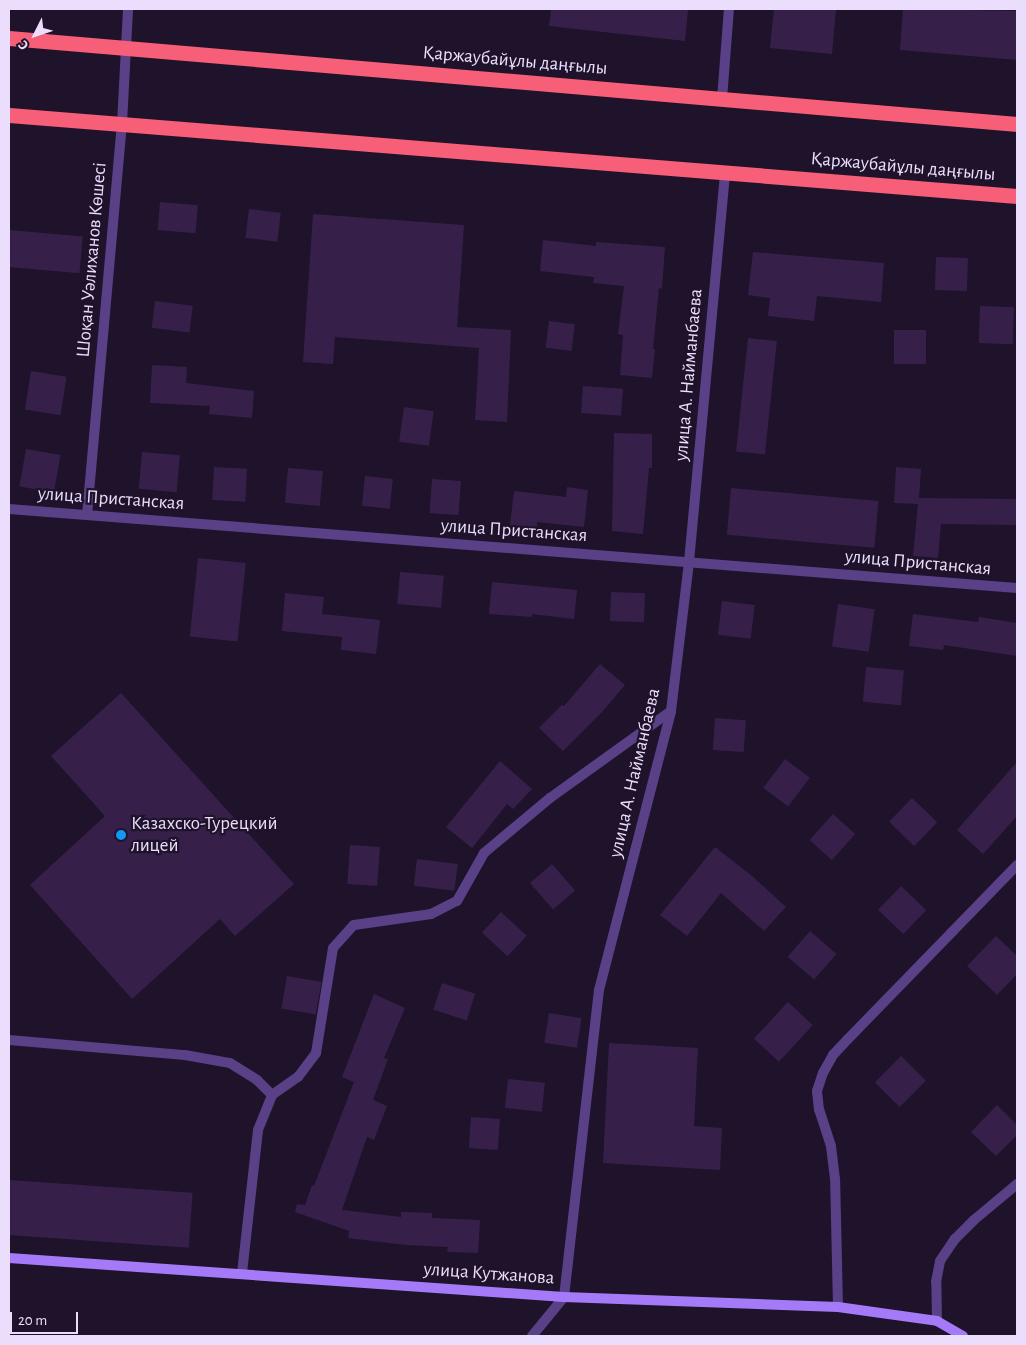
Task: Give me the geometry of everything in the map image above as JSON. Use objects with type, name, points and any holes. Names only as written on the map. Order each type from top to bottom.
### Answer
[{"type":"highway","name":"Қаржаубайұлы даңғылы","points":[[9,38],[1017,124]]},
{"type":"highway","name":"Қаржаубайұлы даңғылы","points":[[9,115],[1017,196]]},
{"type":"street","name":"Шоқан Уәлиханов Көшесі","points":[[87,515],[122,124],[128,9]]},
{"type":"street","points":[[722,100],[729,9]]},
{"type":"street","name":"улица А. Найманбаева","points":[[564,1297],[600,990],[670,711],[689,562],[725,172]]},
{"type":"street","name":"улица Пристанская","points":[[9,509],[1017,588]]},
{"type":"street","points":[[242,1273],[258,1130],[272,1095],[298,1077],[316,1053],[333,948],[354,925],[431,914],[457,901],[484,853],[550,798],[670,711]]},
{"type":"street","points":[[838,1306],[835,1180],[831,1146],[819,1110],[817,1091],[823,1073],[833,1055],[1017,865]]},
{"type":"street","points":[[9,1040],[185,1056],[230,1063],[257,1080],[272,1095]]},
{"type":"street","points":[[937,1321],[936,1282],[940,1260],[955,1239],[974,1220],[1017,1184]]},
{"type":"street","name":"улица Кутжанова","points":[[9,1258],[564,1297],[838,1306],[937,1321],[963,1336]]},
{"type":"street","points":[[532,1336],[564,1297]]},
{"type":"building","points":[[551,9],[688,9],[685,41],[549,26]]},
{"type":"building","points":[[774,9],[836,9],[832,54],[770,48]]},
{"type":"building","points":[[903,9],[1017,11],[1017,60],[900,50]]},
{"type":"building","points":[[160,202],[198,205],[195,233],[158,230]]},
{"type":"building","points":[[249,209],[281,213],[277,242],[245,238]]},
{"type":"building","points":[[313,214],[464,225],[457,327],[511,330],[507,422],[475,420],[479,348],[335,337],[333,364],[303,362]]},
{"type":"building","points":[[9,230],[83,236],[79,273],[9,267]]},
{"type":"building","points":[[543,240],[596,246],[596,242],[665,247],[662,289],[659,288],[652,378],[620,375],[623,335],[618,334],[624,286],[593,283],[594,277],[540,271]]},
{"type":"building","points":[[753,252],[884,263],[881,302],[817,296],[814,321],[768,316],[770,298],[748,295]]},
{"type":"building","points":[[936,257],[968,258],[967,291],[935,290]]},
{"type":"building","points":[[155,301],[193,306],[189,332],[152,328]]},
{"type":"building","points":[[980,306],[1014,307],[1013,344],[979,343]]},
{"type":"building","points":[[549,321],[575,324],[572,351],[546,348]]},
{"type":"building","points":[[894,330],[926,330],[926,364],[894,364]]},
{"type":"building","points":[[748,338],[777,341],[765,454],[736,451]]},
{"type":"building","points":[[152,365],[187,367],[186,383],[254,391],[252,418],[209,414],[210,406],[150,403]]},
{"type":"building","points":[[31,371],[67,377],[60,415],[25,410]]},
{"type":"building","points":[[583,386],[623,389],[621,416],[581,413]]},
{"type":"building","points":[[404,407],[434,411],[429,446],[399,442]]},
{"type":"building","points":[[614,433],[652,434],[652,468],[649,468],[643,534],[612,531]]},
{"type":"building","points":[[26,449],[60,455],[54,493],[19,486]]},
{"type":"building","points":[[142,452],[180,455],[177,492],[139,489]]},
{"type":"building","points":[[214,467],[247,469],[245,502],[212,500]]},
{"type":"building","points":[[896,467],[921,469],[919,498],[1017,499],[1017,525],[941,524],[938,558],[913,556],[918,504],[894,503]]},
{"type":"building","points":[[288,468],[323,471],[320,506],[285,503]]},
{"type":"building","points":[[365,476],[393,479],[390,509],[362,506]]},
{"type":"building","points":[[432,479],[461,481],[459,515],[430,513]]},
{"type":"building","points":[[567,487],[588,490],[584,527],[537,522],[537,528],[510,525],[514,491],[566,497]]},
{"type":"building","points":[[731,488],[878,501],[874,548],[727,535]]},
{"type":"building","points":[[198,558],[246,563],[237,642],[190,637]]},
{"type":"building","points":[[400,572],[444,576],[441,608],[397,604]]},
{"type":"building","points":[[492,582],[577,590],[574,619],[532,614],[532,617],[489,614]]},
{"type":"building","points":[[611,592],[645,593],[644,622],[610,621]]},
{"type":"building","points":[[285,593],[324,597],[322,614],[380,620],[376,654],[341,650],[342,637],[282,631]]},
{"type":"building","points":[[722,601],[755,605],[751,639],[718,635]]},
{"type":"building","points":[[838,604],[875,609],[869,652],[832,647]]},
{"type":"building","points":[[913,614],[978,622],[979,617],[1017,623],[1017,656],[944,645],[943,650],[909,646]]},
{"type":"building","points":[[600,664],[625,685],[603,711],[563,751],[539,728],[562,705],[564,706]]},
{"type":"building","points":[[866,667],[904,670],[901,705],[863,702]]},
{"type":"building","name":"Казахско-Турецкий лицей","points":[[121,693],[294,884],[235,936],[220,919],[132,999],[30,885],[105,816],[51,756]]},
{"type":"building","points":[[715,718],[746,720],[744,752],[713,750]]},
{"type":"building","points":[[785,759],[810,778],[788,806],[763,788]]},
{"type":"building","points":[[500,761],[532,789],[513,809],[507,804],[472,848],[446,827]]},
{"type":"building","points":[[1017,762],[1017,816],[983,854],[957,830]]},
{"type":"building","points":[[912,798],[937,822],[914,846],[889,822]]},
{"type":"building","points":[[833,814],[855,834],[832,860],[810,840]]},
{"type":"building","points":[[350,845],[380,847],[377,886],[347,884]]},
{"type":"building","points":[[715,847],[752,876],[786,907],[764,931],[721,893],[687,936],[660,915]]},
{"type":"building","points":[[417,859],[458,864],[454,891],[414,886]]},
{"type":"building","points":[[552,864],[575,890],[553,909],[530,883]]},
{"type":"building","points":[[901,886],[926,910],[903,934],[878,910]]},
{"type":"building","points":[[501,912],[527,936],[508,956],[482,932]]},
{"type":"building","points":[[810,931],[836,954],[814,980],[788,957]]},
{"type":"building","points":[[996,936],[1017,956],[1017,974],[997,995],[967,966]]},
{"type":"building","points":[[287,976],[321,982],[316,1015],[281,1008]]},
{"type":"building","points":[[442,983],[475,994],[467,1020],[433,1010]]},
{"type":"building","points":[[374,994],[405,1008],[384,1058],[388,1059],[373,1100],[387,1106],[374,1140],[367,1137],[342,1210],[401,1217],[401,1212],[432,1213],[432,1218],[480,1220],[478,1253],[447,1252],[448,1247],[406,1245],[348,1238],[349,1231],[295,1212],[297,1204],[305,1205],[312,1185],[314,1186],[354,1082],[342,1077]]},
{"type":"building","points":[[788,1002],[813,1025],[779,1062],[754,1039]]},
{"type":"building","points":[[549,1013],[582,1018],[577,1048],[544,1043]]},
{"type":"building","points":[[609,1043],[698,1048],[694,1126],[722,1128],[720,1170],[603,1163]]},
{"type":"building","points":[[901,1056],[926,1081],[900,1107],[875,1082]]},
{"type":"building","points":[[508,1079],[545,1083],[542,1112],[505,1108]]},
{"type":"building","points":[[997,1105],[1017,1125],[1017,1135],[996,1156],[971,1132]]},
{"type":"building","points":[[471,1117],[500,1119],[498,1150],[469,1148]]},
{"type":"building","points":[[9,1180],[193,1193],[189,1248],[9,1235]]},
{"type":"place","name":"Казахско-Турецкий лицей","points":[[121,835]]}]
